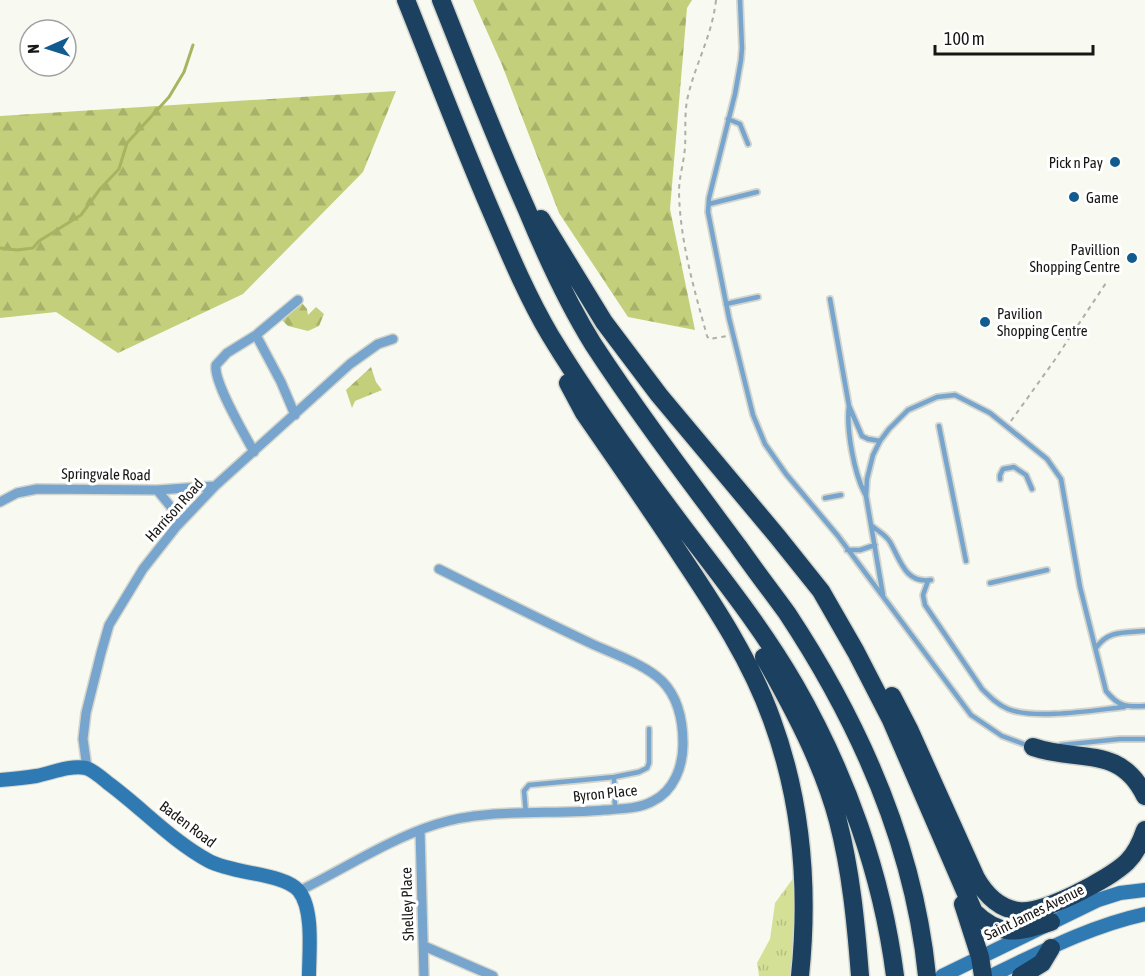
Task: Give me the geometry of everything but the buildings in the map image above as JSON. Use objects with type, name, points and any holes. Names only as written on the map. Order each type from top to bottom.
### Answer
[{"type":"highway","points":[[406,0],[511,257],[549,333],[585,390],[736,595],[794,684],[830,754],[861,830],[873,868],[895,976]]},
{"type":"highway","points":[[443,5],[508,167],[556,275],[593,343],[689,480],[786,612],[822,669],[853,726],[880,788],[901,848],[918,918],[927,976]]},
{"type":"highway","points":[[508,167],[604,322],[659,395],[821,591],[845,615],[870,655],[909,729],[976,878],[986,893],[996,903],[1012,910],[1024,912],[1039,910],[1113,873],[1128,861],[1139,846],[1145,830]]},
{"type":"highway","points":[[549,333],[567,382],[584,413],[722,617],[752,672],[772,718],[788,771],[799,825],[804,882],[800,976]]},
{"type":"highway","points":[[693,539],[721,592],[758,647],[784,693],[821,774],[837,819],[846,858],[860,976]]},
{"type":"highway","points":[[821,591],[891,720],[974,912],[992,926],[1012,931],[1051,922]]},
{"type":"highway","points":[[1033,747],[1113,762],[1125,768],[1132,775],[1145,796]]},
{"type":"highway","points":[[956,873],[980,957],[983,976]]},
{"type":"highway","points":[[1021,976],[1042,963],[1051,948]]},
{"type":"street","points":[[254,452],[221,387],[215,369],[216,365],[227,353],[256,335],[298,300]]},
{"type":"street","points":[[256,335],[277,372],[295,415]]},
{"type":"street","name":"Harrison Road","points":[[87,768],[82,739],[86,713],[110,625],[143,568],[176,527],[215,486],[350,364],[378,344],[393,339]]},
{"type":"street","name":"Springvale Road","points":[[0,502],[17,493],[37,489],[157,490],[215,486]]},
{"type":"street","points":[[157,490],[170,505],[176,527]]},
{"type":"street","name":"Byron Place","points":[[298,891],[390,844],[438,823],[460,818],[615,809],[653,801],[675,780],[682,760],[682,723],[671,692],[662,681],[643,668],[529,615],[439,569]]},
{"type":"street","points":[[0,780],[87,768]]},
{"type":"street","name":"Baden Road","points":[[87,768],[124,794],[179,841],[209,861],[224,868],[274,878],[298,891]]},
{"type":"street","name":"Shelley Place","points":[[420,830],[424,976]]},
{"type":"street","name":"Saint James Avenue","points":[[946,974],[1098,900],[1120,893],[1145,890]]},
{"type":"street","points":[[298,891],[308,913],[309,976]]},
{"type":"street","points":[[991,976],[1076,935],[1115,921],[1145,914]]},
{"type":"street","points":[[424,946],[493,976]]},
{"type":"lane","points":[[740,0],[742,48],[735,94],[709,204],[710,225],[733,335],[753,415],[765,444],[786,474],[838,536],[971,715],[1002,736],[1033,747],[1145,739]]},
{"type":"lane","points":[[728,119],[740,124],[748,144]]},
{"type":"lane","points":[[709,204],[757,192]]},
{"type":"lane","points":[[726,303],[758,297]]},
{"type":"lane","points":[[830,299],[849,406],[862,436],[880,441]]},
{"type":"lane","points":[[866,496],[870,464],[880,441],[908,410],[938,398],[955,395],[990,413],[1007,426],[1047,459],[1061,479],[1080,587],[1106,691],[1112,699],[1124,707]]},
{"type":"lane","points":[[849,406],[848,421],[855,464],[866,496],[884,597]]},
{"type":"lane","points":[[939,426],[966,561]]},
{"type":"lane","points":[[1000,479],[1003,469],[1014,466],[1026,475],[1032,489]]},
{"type":"lane","points":[[825,498],[841,495]]},
{"type":"lane","points":[[872,526],[886,536],[906,572],[918,580],[929,581],[923,595],[925,605],[982,689],[993,700],[1008,709],[1046,713],[1145,706]]},
{"type":"lane","points":[[847,550],[860,550],[875,545]]},
{"type":"lane","points":[[990,584],[1047,570]]},
{"type":"lane","points":[[1096,648],[1102,638],[1110,634],[1145,631]]},
{"type":"lane","points":[[526,814],[524,791],[529,785],[614,777],[647,768],[649,729]]},
{"type":"lane","points":[[614,777],[615,809]]},
{"type":"path","points":[[716,0],[714,20],[707,42],[696,62],[687,100],[685,148],[679,190],[683,234],[693,285],[707,336],[709,339],[733,335]]},
{"type":"path","points":[[1007,426],[1106,283]]},
{"type":"green space","points":[[473,0],[692,0],[687,8],[670,209],[695,330],[628,317],[559,213],[502,65]]},
{"type":"green space","points":[[396,91],[363,172],[243,294],[118,353],[56,312],[0,318],[0,116]]},
{"type":"green space","points":[[302,303],[308,315],[316,307],[324,314],[319,326],[308,331],[288,326],[281,319]]},
{"type":"green space","points":[[371,367],[376,382],[382,390],[355,401],[352,408],[346,390]]},
{"type":"green space","points":[[794,877],[791,976],[759,976],[757,963],[770,939],[775,903]]},
{"type":"waterway","points":[[0,248],[17,250],[33,248],[39,241],[81,215],[100,189],[119,169],[127,143],[169,97],[184,72],[193,45]]},
{"type":"place","name":"Pick n Pay","points":[[1115,162]]},
{"type":"place","name":"Game","points":[[1074,197]]},
{"type":"place","name":"Pavillion Shopping Centre","points":[[1132,258]]},
{"type":"place","name":"Pavilion Shopping Centre","points":[[985,322]]}]
